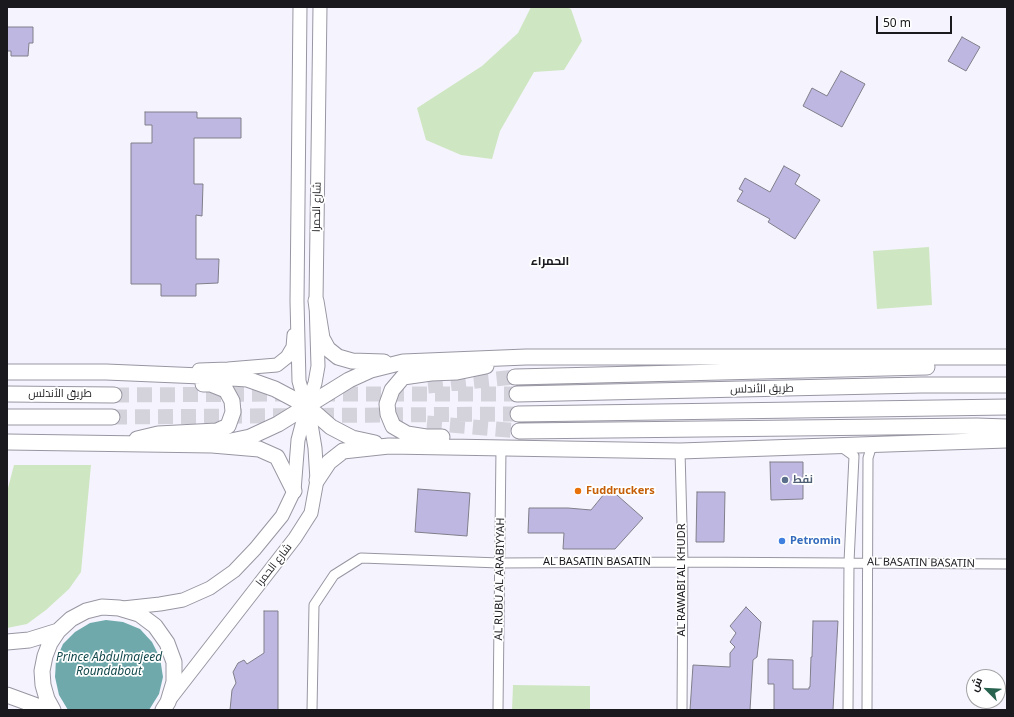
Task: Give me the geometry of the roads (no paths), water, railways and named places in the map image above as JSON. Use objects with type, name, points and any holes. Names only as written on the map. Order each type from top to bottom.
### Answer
[{"type":"main road","name":"شارع الحمرا","points":[[166,706],[295,538],[311,513],[318,480],[315,448],[307,406],[299,381],[296,301],[300,7]]},
{"type":"main road","name":"شارع الحمرا","points":[[119,608],[183,600],[210,588],[234,571],[255,549],[282,516],[294,491],[298,440],[315,383],[318,366],[316,302],[320,7]]},
{"type":"main road","points":[[7,372],[106,372],[228,369],[277,365],[287,357],[293,347],[296,301]]},
{"type":"main road","points":[[316,302],[322,338],[328,350],[338,357],[352,361],[403,362],[526,357],[1007,357]]},
{"type":"main road","points":[[501,448],[467,437],[426,437],[407,434],[393,426],[388,414],[387,404],[392,390],[403,377],[431,373],[458,372],[526,357]]},
{"type":"main road","points":[[515,377],[987,365],[1007,360]]},
{"type":"main road","points":[[212,446],[250,437],[278,424],[349,380],[366,372],[403,362]]},
{"type":"main road","points":[[106,372],[247,379],[275,389],[307,406],[331,427],[352,438],[389,446]]},
{"type":"main road","points":[[106,372],[160,383],[211,384],[226,390],[232,401],[233,412],[228,426],[217,431],[158,434],[120,444]]},
{"type":"main road","name":"طريق الأندلس","points":[[517,394],[921,385],[1007,385]]},
{"type":"main road","name":"طريق الأندلس","points":[[7,394],[114,395]]},
{"type":"main road","name":"طريق الأندلس","points":[[518,414],[1007,407]]},
{"type":"main road","name":"طريق الأندلس","points":[[7,417],[112,417]]},
{"type":"main road","points":[[520,431],[977,426],[1007,427]]},
{"type":"main road","points":[[318,480],[329,462],[343,451],[389,446],[680,451],[1007,440]]},
{"type":"main road","points":[[7,442],[259,448],[277,457],[294,491]]},
{"type":"main road","points":[[53,710],[47,699],[43,685],[42,671],[45,656],[50,643],[58,631],[71,619],[86,611],[102,608],[119,608],[139,614],[155,626],[167,643],[174,662],[174,682],[166,706]]},
{"type":"main road","points":[[7,642],[29,640],[58,631]]},
{"type":"main road","points":[[7,694],[48,710]]},
{"type":"street","points":[[867,710],[868,458],[872,445]]},
{"type":"street","points":[[840,446],[854,456],[849,562],[848,710]]},
{"type":"street","name":"AL RUBU AL ARABIYYAH","points":[[498,710],[501,448]]},
{"type":"street","name":"AL RAWABI AL KHUDR","points":[[680,451],[683,562],[682,710]]},
{"type":"street","name":"AL BASATIN BASATIN","points":[[312,710],[314,605],[334,575],[361,558],[500,563],[867,562],[1007,564]]},
{"type":"water","name":"Prince Abdulmajeed Roundabout","points":[[106,620],[123,622],[140,629],[152,642],[160,658],[163,677],[159,694],[149,710],[68,710],[59,695],[55,677],[56,660],[63,644],[75,632],[90,623]]},
{"type":"tunnel","points":[[428,386],[515,377]]},
{"type":"tunnel","points":[[114,395],[288,394]]},
{"type":"tunnel","points":[[320,394],[517,394]]},
{"type":"tunnel","points":[[112,417],[518,414]]},
{"type":"tunnel","points":[[427,423],[519,431]]},
{"type":"place","name":"نفط","points":[[785,480]]},
{"type":"place","name":"Fuddruckers","points":[[578,491]]},
{"type":"place","name":"Petromin","points":[[782,541]]},
{"type":"district","name":"الحمراء","points":[[550,262]]}]
